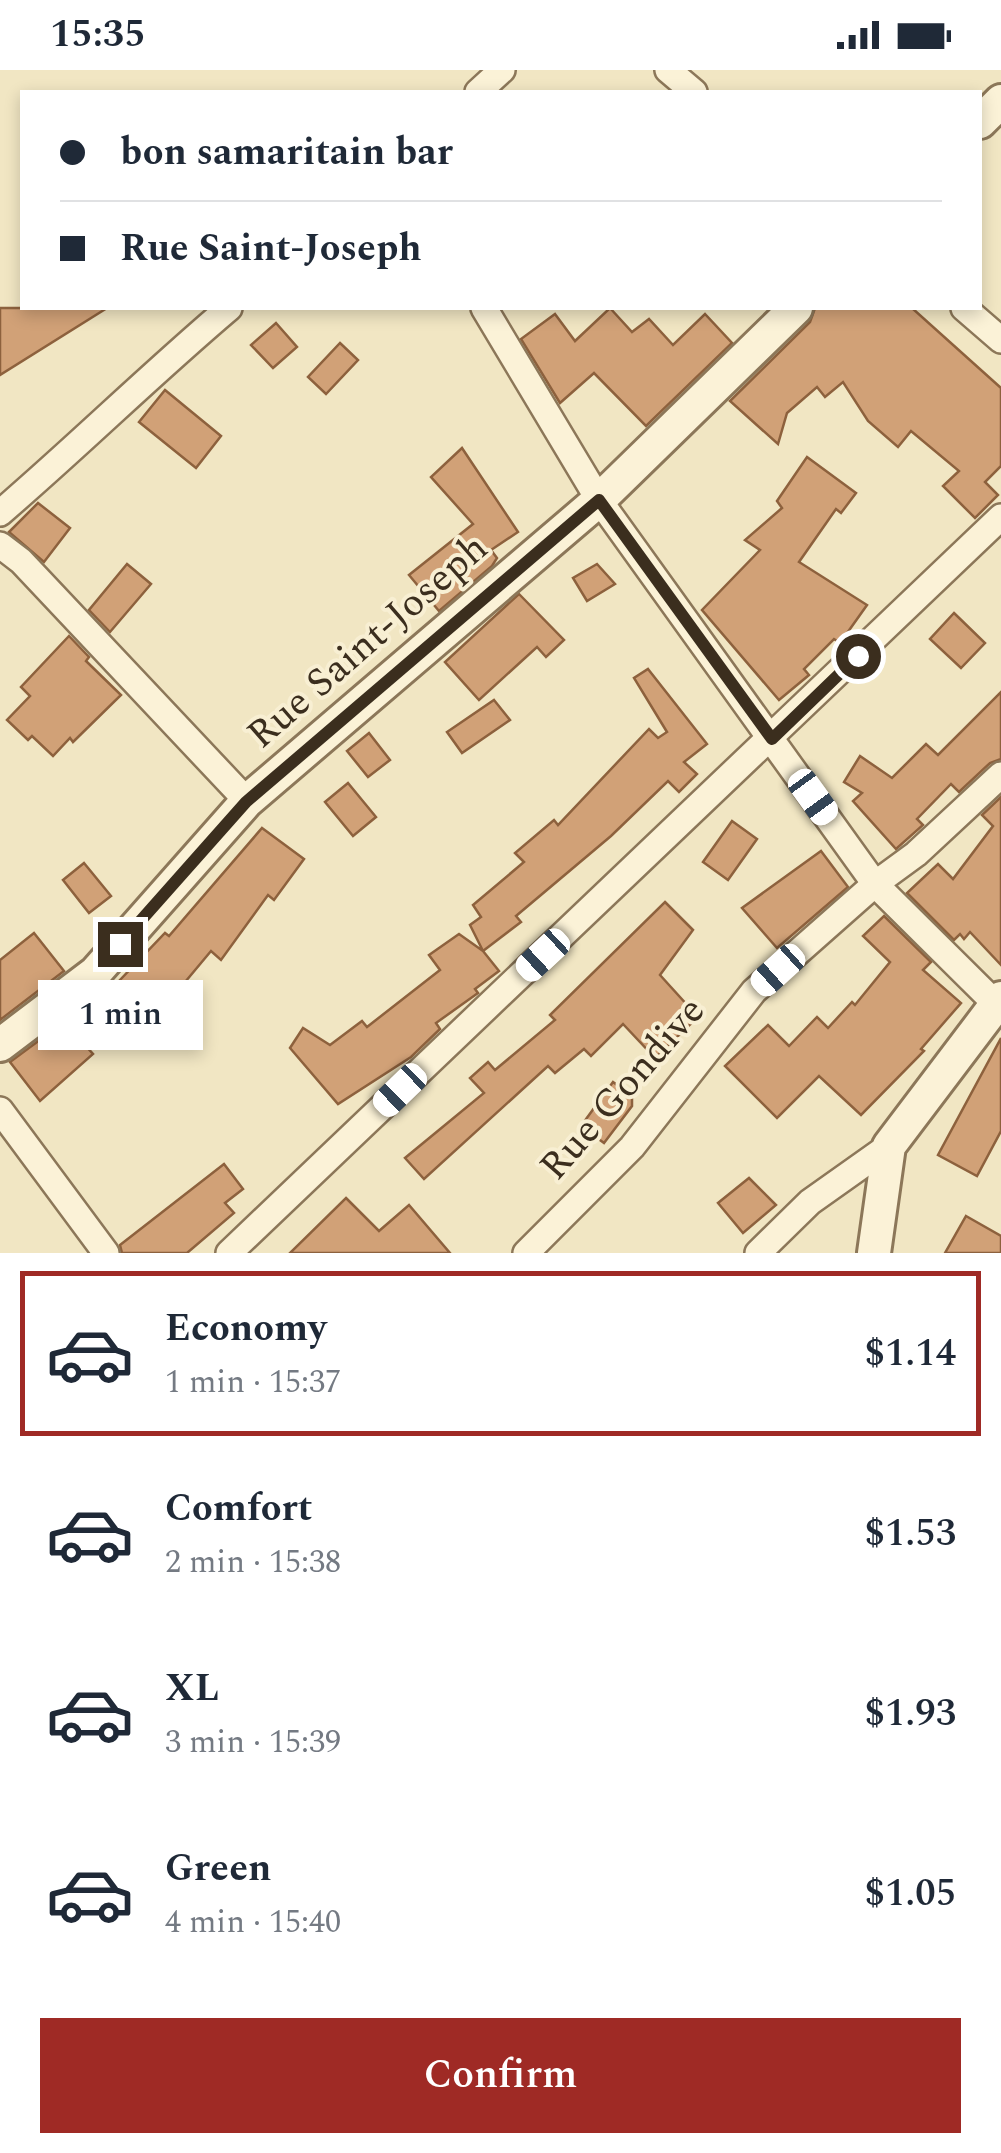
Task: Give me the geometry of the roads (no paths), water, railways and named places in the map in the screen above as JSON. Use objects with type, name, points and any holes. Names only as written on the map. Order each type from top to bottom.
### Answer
[{"type":"street","points":[[480,90],[502,70]]},
{"type":"street","points":[[668,70],[692,90]]},
{"type":"street","points":[[982,120],[1001,100]]},
{"type":"street","points":[[0,514],[146,378],[228,310]]},
{"type":"street","points":[[485,310],[599,500],[876,884],[998,1000],[889,1146],[810,1202],[758,1253]]},
{"type":"street","name":"Rue Saint-Joseph","points":[[0,1045],[95,973],[246,802],[599,500],[794,310]]},
{"type":"street","points":[[966,310],[1001,340]]},
{"type":"street","points":[[229,1253],[1001,517]]},
{"type":"street","points":[[0,545],[21,560],[246,802]]},
{"type":"street","name":"Rue Gondive","points":[[526,1253],[632,1148],[754,991],[916,854],[1001,775]]},
{"type":"street","points":[[0,1110],[106,1253]]},
{"type":"street","points":[[874,1253],[889,1146]]}]
